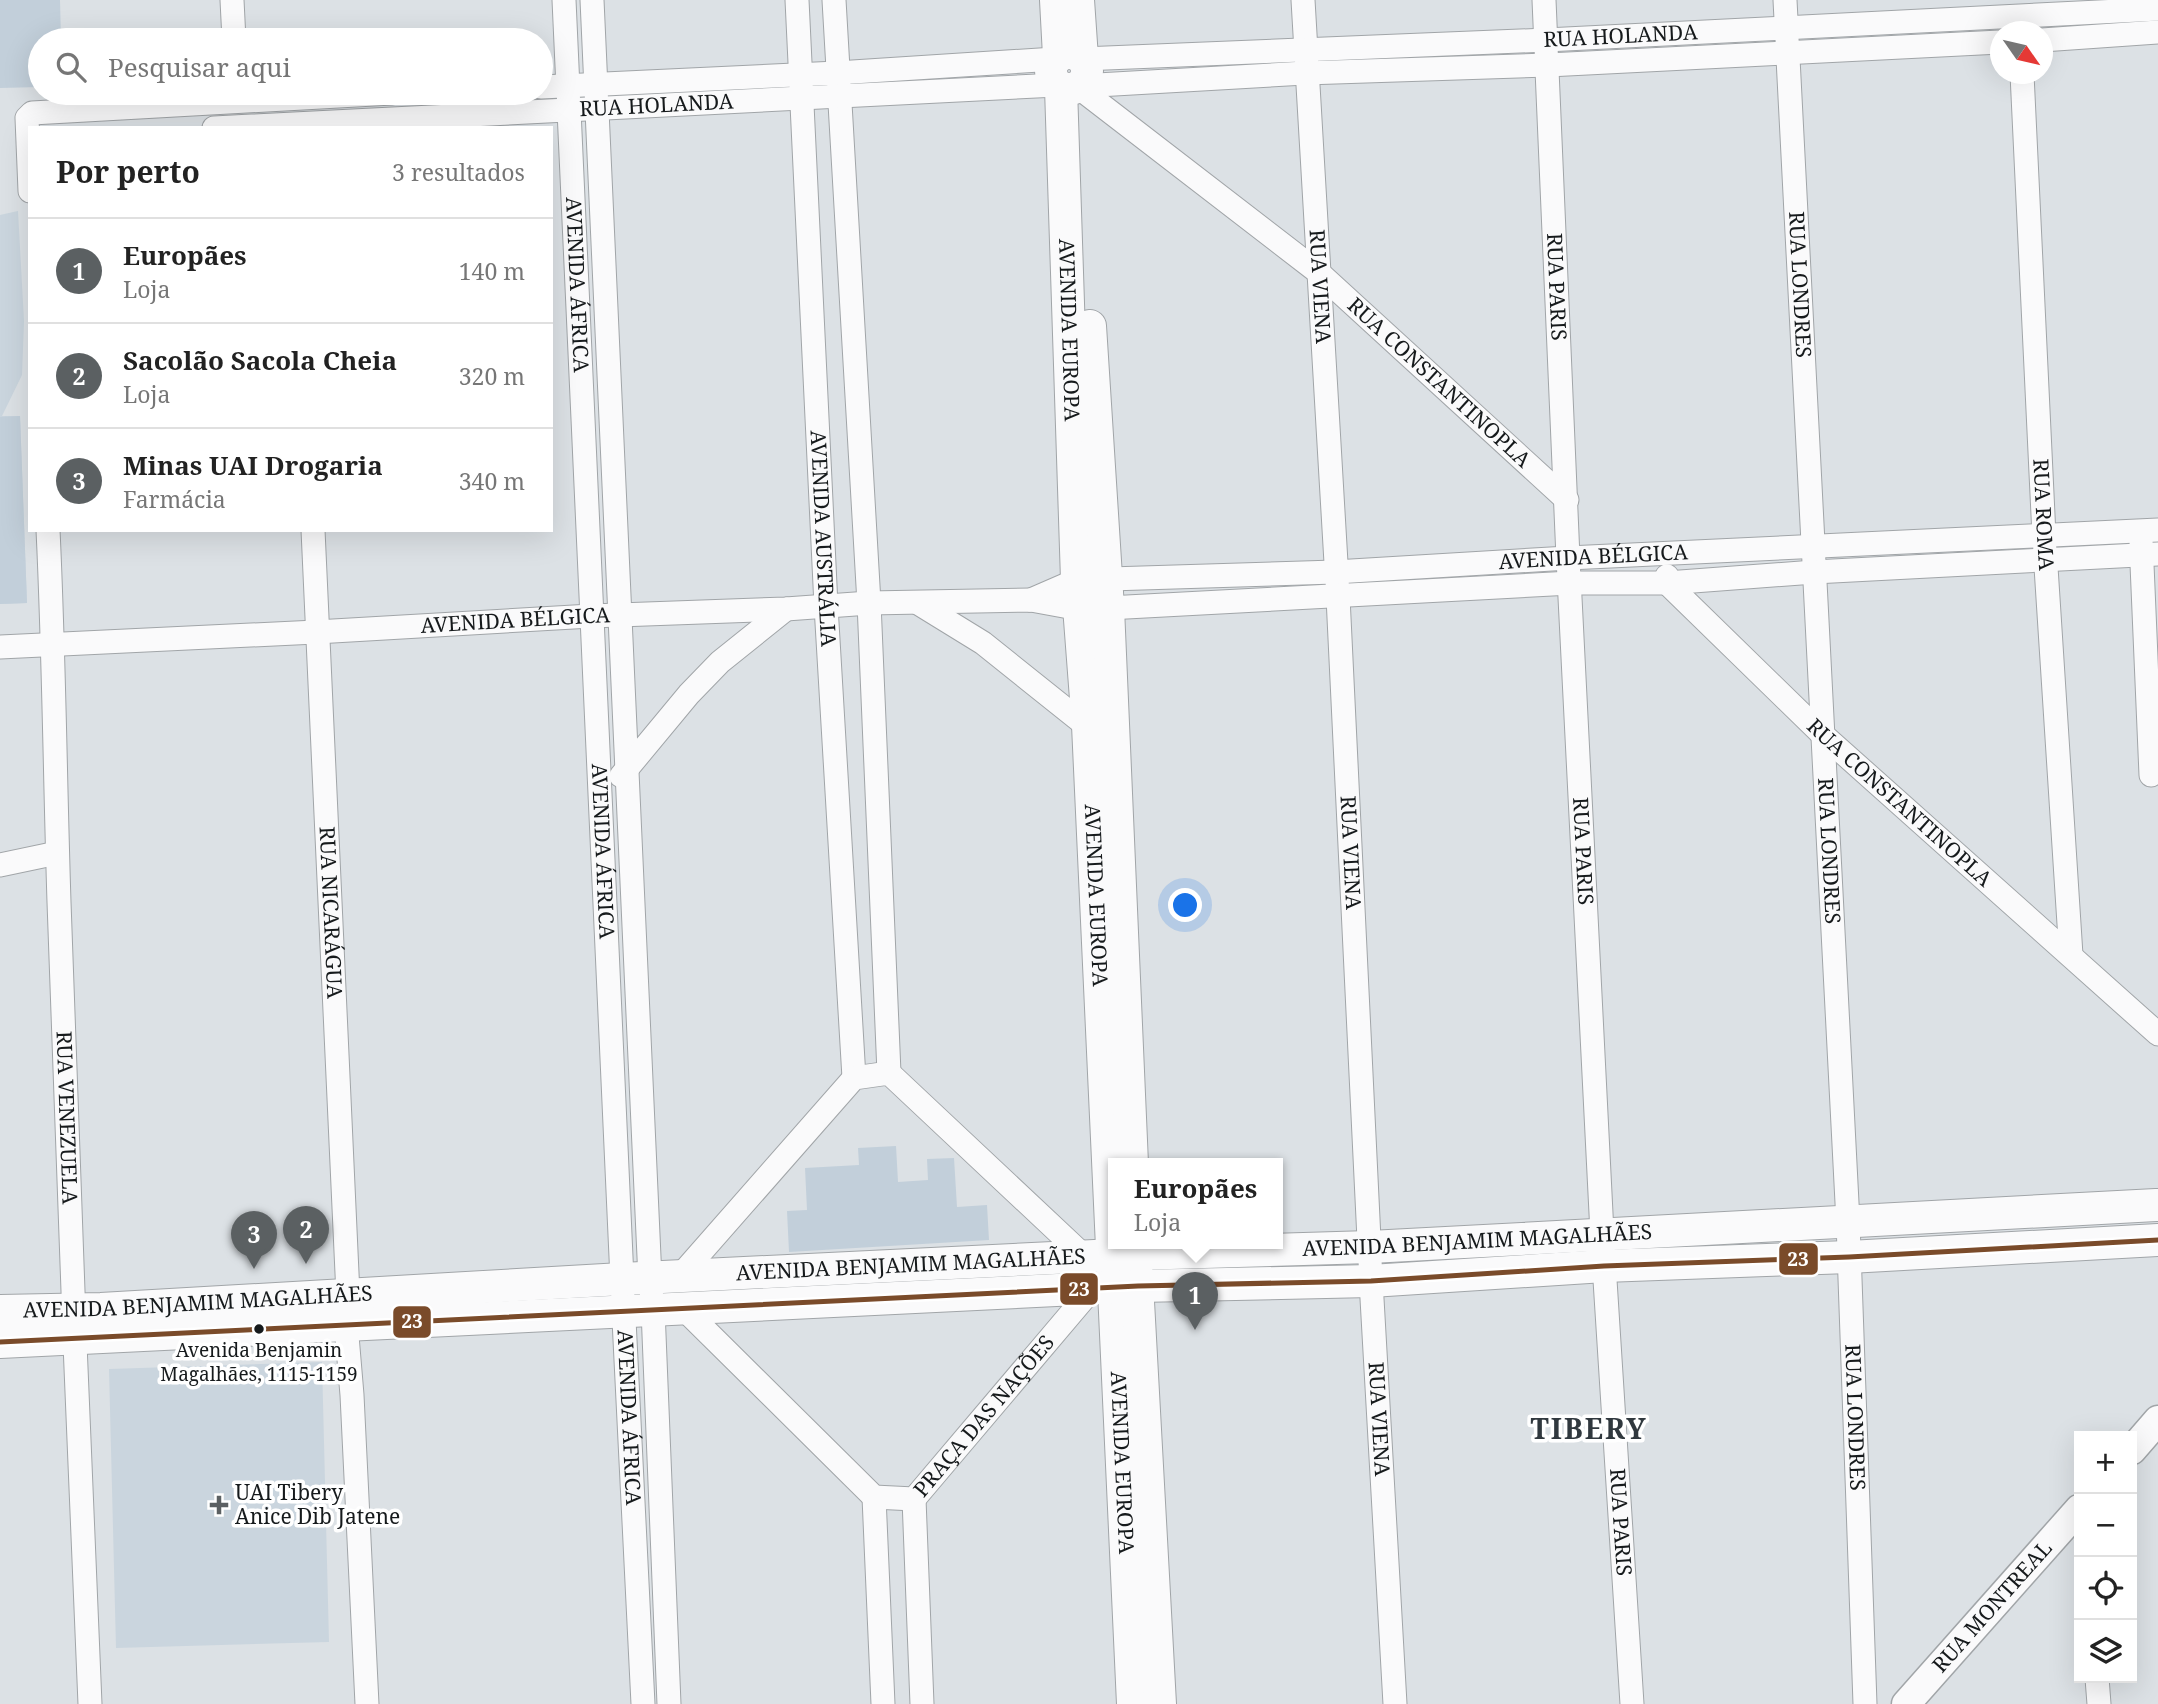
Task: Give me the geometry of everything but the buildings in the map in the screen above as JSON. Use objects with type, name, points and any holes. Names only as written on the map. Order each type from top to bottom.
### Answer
[{"type":"main road","name":"AVENIDA EUROPA","points":[[1055,0],[1070,74]]},
{"type":"main road","name":"AVENIDA EUROPA","points":[[1078,0],[1070,74],[1093,594],[1113,752],[1132,1158]]},
{"type":"main road","name":"AVENIDA EUROPA","points":[[1093,594],[1088,725],[1112,1158]]},
{"type":"main road","name":"AVENIDA BENJAMIM MAGALHÃES","points":[[0,1342],[73,1324],[646,1291],[949,1263],[1117,1253],[1370,1247],[1602,1233],[2157,1207]]},
{"type":"main road","name":"AVENIDA BENJAMIM MAGALHÃES","points":[[646,1291],[684,1309],[1114,1288],[1371,1281],[1604,1266],[1849,1257],[2158,1240]]},
{"type":"main road","name":"AVENIDA EUROPA","points":[[1117,1253],[1114,1288],[1133,1704]]},
{"type":"main road","points":[[948,1297],[949,1263]]},
{"type":"main road","name":"AVENIDA EUROPA","points":[[1114,1288],[1160,1704]]},
{"type":"main road","name":"AVENIDA BENJAMIM MAGALHÃES","points":[[0,1311],[73,1324]]},
{"type":"street","points":[[232,0],[233,28]]},
{"type":"street","name":"AVENIDA ÁFRICA","points":[[564,0],[607,957],[646,1291],[643,1704]]},
{"type":"street","name":"AVENIDA ÁFRICA","points":[[592,0],[620,615],[646,1291],[669,1704]]},
{"type":"street","name":"AVENIDA AUSTRÁLIA","points":[[797,0],[826,606],[854,1078]]},
{"type":"street","name":"AVENIDA AUSTRÁLIA","points":[[834,0],[869,603],[889,1073]]},
{"type":"street","name":"RUA VIENA","points":[[1303,0],[1338,597],[1371,1281],[1395,1704]]},
{"type":"street","name":"RUA PARIS","points":[[1544,0],[1568,558],[1602,1233],[1632,1704]]},
{"type":"street","name":"RUA LONDRES","points":[[1785,0],[1848,1222],[1865,1704]]},
{"type":"street","name":"RUA HOLANDA","points":[[238,126],[569,110],[801,86],[1305,61],[1546,40],[2158,9]]},
{"type":"street","points":[[2053,39],[2158,32]]},
{"type":"street","name":"RUA HOLANDA","points":[[1305,61],[1548,65],[1990,43]]},
{"type":"street","name":"RUA CONSTANTINOPLA","points":[[1070,74],[1318,272],[1567,500]]},
{"type":"street","name":"RUA HOLANDA","points":[[553,86],[596,83],[801,86]]},
{"type":"street","name":"RUA ROMA","points":[[2022,84],[2044,536],[2071,955]]},
{"type":"street","points":[[28,138],[27,118],[32,113],[134,105]]},
{"type":"street","points":[[237,105],[238,126]]},
{"type":"street","points":[[300,105],[301,125]]},
{"type":"street","points":[[2149,531],[2151,775]]},
{"type":"street","name":"AVENIDA BÉLGICA","points":[[0,647],[591,616],[786,610],[869,603],[1031,600],[1335,572],[1568,558],[2149,531]]},
{"type":"street","name":"RUA VENEZUELA","points":[[48,532],[54,643],[57,853],[73,1324],[90,1704]]},
{"type":"street","name":"RUA NICARÁGUA","points":[[313,532],[367,1704]]},
{"type":"street","points":[[1665,555],[1667,583]]},
{"type":"street","name":"AVENIDA BÉLGICA","points":[[1093,594],[1338,597],[1571,583],[1667,583],[1814,572],[2150,555]]},
{"type":"street","name":"RUA CONSTANTINOPLA","points":[[1667,583],[1822,734],[2158,1034]]},
{"type":"street","points":[[918,603],[983,643],[1088,725],[1113,752]]},
{"type":"street","points":[[600,801],[689,694],[720,662],[786,610]]},
{"type":"street","points":[[0,865],[57,853]]},
{"type":"street","points":[[607,957],[634,955]]},
{"type":"street","points":[[646,1291],[854,1078],[889,1073],[1108,1246]]},
{"type":"street","name":"PRAÇA DAS NAÇÕES","points":[[874,1497],[914,1499],[1114,1288]]},
{"type":"street","points":[[684,1309],[874,1497],[883,1704]]},
{"type":"street","points":[[2137,1444],[2158,1420]]},
{"type":"street","points":[[914,1499],[922,1704]]},
{"type":"street","name":"RUA MONTREAL","points":[[1906,1704],[2074,1515]]},
{"type":"street","points":[[2097,1683],[2099,1704]]},
{"type":"shaded area","points":[[18,211],[24,321],[22,375],[2,416],[20,416],[27,603],[0,604],[0,215]]},
{"type":"shaded area","name":"UAI Tibery Anice Dib Jatene","points":[[322,1362],[329,1642],[116,1648],[109,1369]]},
{"type":"transit line","name":"23","points":[[0,1342],[1138,1286],[1371,1281],[1604,1266],[1849,1257],[2158,1240]]},
{"type":"place","name":"Sacolão Sacola Cheia","points":[[306,1264]]},
{"type":"place","name":"Minas UAI Drogaria","points":[[254,1269]]},
{"type":"place","name":"Avenida Benjamin Magalhães, 1115-1159","points":[[259,1329]]},
{"type":"place","name":"Europães","points":[[1195,1330]]},
{"type":"place","name":"UAI Tibery Anice Dib Jatene","points":[[219,1505]]},
{"type":"district","name":"TIBERY","points":[[1589,1429]]}]
